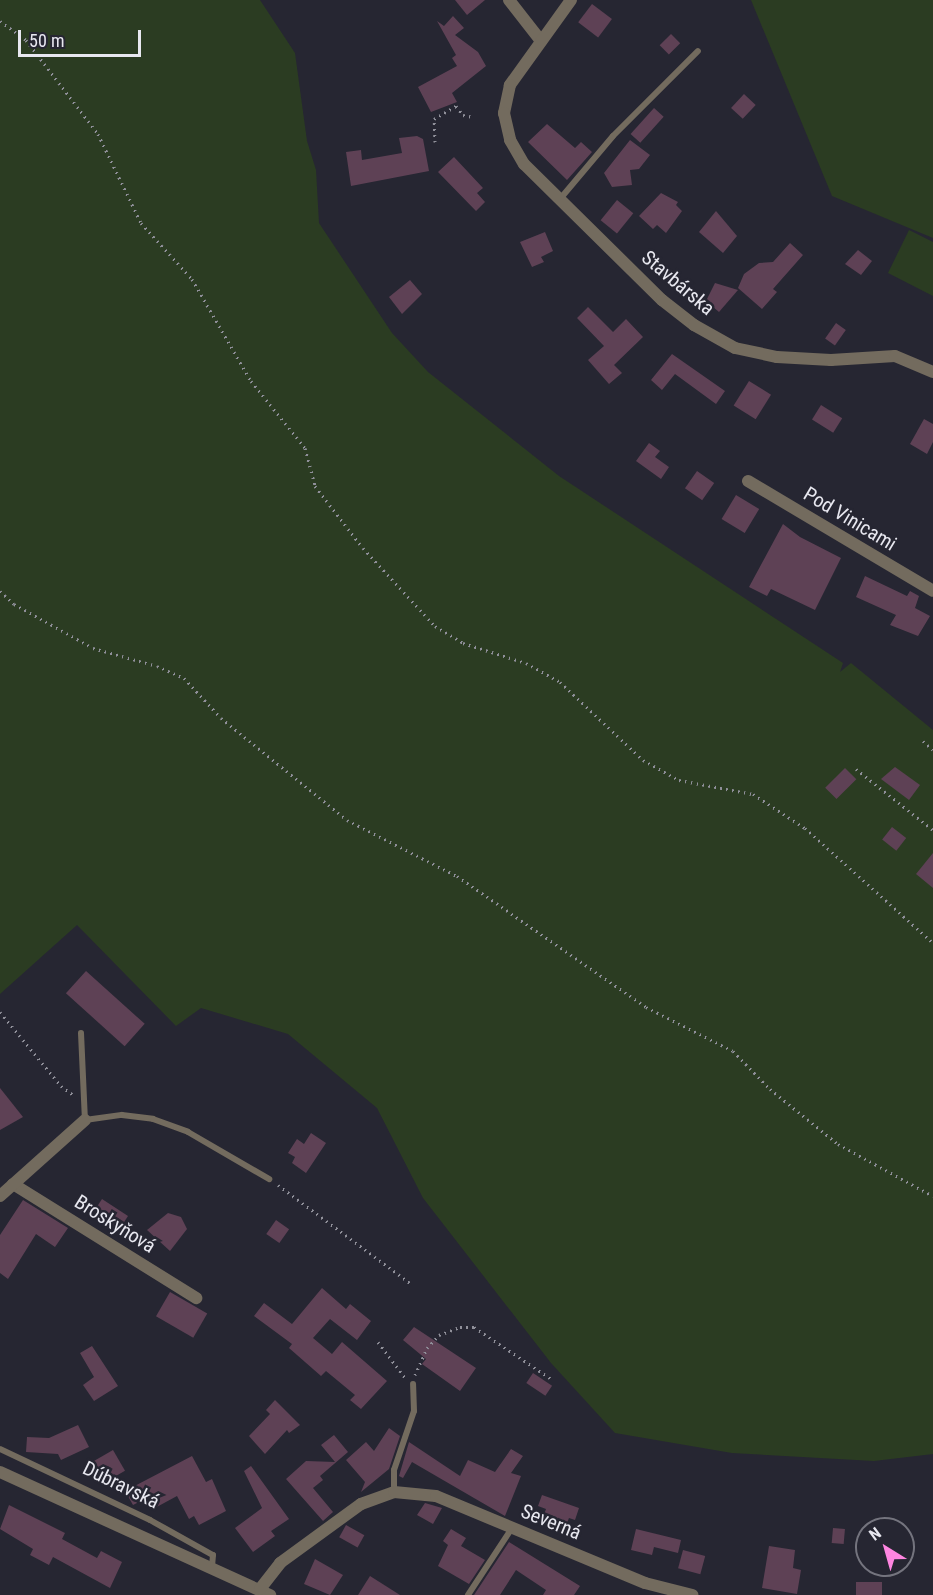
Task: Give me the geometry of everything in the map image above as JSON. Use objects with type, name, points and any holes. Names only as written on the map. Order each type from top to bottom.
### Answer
[{"type":"street","points":[[508,0],[541,41]]},
{"type":"street","name":"Stavbárska","points":[[571,0],[510,85],[504,113],[510,140],[524,164],[662,300],[694,325],[735,348],[777,357],[831,360],[895,356],[919,362],[933,372]]},
{"type":"street","name":"Pod Vinicami","points":[[748,481],[933,591]]},
{"type":"street","points":[[0,1196],[85,1120]]},
{"type":"street","name":"Broskyňová","points":[[14,1184],[196,1298]]},
{"type":"street","name":"Dúbravská","points":[[0,1472],[265,1592]]},
{"type":"street","name":"Severná","points":[[265,1592],[280,1563],[361,1504],[394,1492],[436,1496],[645,1583],[692,1595]]},
{"type":"lane","points":[[560,199],[613,136],[698,51]]},
{"type":"lane","points":[[81,1034],[85,1120],[123,1115],[153,1119],[188,1132],[269,1179]]},
{"type":"lane","points":[[394,1492],[394,1470],[414,1411],[413,1384]]},
{"type":"lane","name":"Dúbravská","points":[[0,1449],[150,1520],[213,1555],[212,1567]]},
{"type":"lane","points":[[468,1595],[513,1528]]},
{"type":"path","points":[[0,21],[26,40],[98,134],[141,223],[192,279],[251,381],[305,448],[315,486],[363,548],[435,626],[463,643],[526,663],[560,682],[643,760],[680,780],[753,794],[806,828],[933,942]]},
{"type":"path","points":[[435,142],[434,119],[456,106],[463,115],[473,117]]},
{"type":"path","points":[[0,591],[14,604],[93,648],[157,666],[184,678],[221,718],[347,820],[457,876],[646,1007],[733,1051],[770,1089],[838,1144],[933,1196]]},
{"type":"path","points":[[922,741],[933,750]]},
{"type":"path","points":[[856,769],[933,830]]},
{"type":"path","points":[[0,1012],[61,1086],[84,1101]]},
{"type":"path","points":[[269,1179],[410,1282]]},
{"type":"path","points":[[378,1341],[404,1378],[413,1384],[428,1348],[439,1335],[460,1327],[474,1327],[553,1380]]},
{"type":"green space","points":[[0,0],[260,0],[295,53],[307,141],[316,170],[319,223],[392,333],[428,372],[559,476],[843,663],[840,672],[851,663],[933,730],[933,1454],[874,1461],[732,1453],[615,1433],[551,1363],[423,1198],[377,1108],[288,1034],[201,1008],[176,1026],[77,925],[0,994]]},
{"type":"green space","points":[[751,0],[933,0],[933,238],[832,196]]},
{"type":"green space","points":[[909,230],[933,242],[933,296],[888,273]]},
{"type":"building","points":[[455,0],[485,0],[467,15]]},
{"type":"building","points":[[592,4],[612,19],[598,37],[578,22]]},
{"type":"building","points":[[453,16],[464,28],[455,35],[478,52],[486,66],[452,93],[457,102],[431,112],[418,87],[457,66],[452,58],[456,55],[437,21],[444,26]]},
{"type":"building","points":[[671,34],[680,43],[669,55],[660,45]]},
{"type":"building","points":[[744,94],[756,105],[743,119],[731,108]]},
{"type":"building","points":[[654,108],[664,117],[640,143],[631,134]]},
{"type":"building","points":[[547,124],[575,148],[581,142],[592,152],[567,180],[528,142]]},
{"type":"building","points":[[417,136],[423,139],[429,171],[351,186],[346,152],[361,150],[362,160],[402,153],[399,138]]},
{"type":"building","points":[[630,140],[650,155],[639,169],[630,170],[632,185],[612,187],[604,173]]},
{"type":"building","points":[[454,157],[483,188],[477,193],[485,202],[476,211],[438,172]]},
{"type":"building","points":[[661,193],[678,202],[676,205],[682,211],[666,233],[657,225],[653,229],[639,216]]},
{"type":"building","points":[[617,200],[633,213],[617,233],[601,220]]},
{"type":"building","points":[[716,211],[737,236],[723,253],[699,232]]},
{"type":"building","points":[[545,232],[553,251],[541,257],[544,262],[532,267],[520,242]]},
{"type":"building","points":[[790,243],[803,255],[773,289],[777,292],[762,309],[738,288],[744,274],[759,263],[773,262]]},
{"type":"building","points":[[858,250],[872,261],[861,275],[845,264]]},
{"type":"building","points":[[410,280],[422,294],[402,314],[389,297]]},
{"type":"building","points":[[715,283],[738,290],[719,312],[706,301]]},
{"type":"building","points":[[588,307],[613,332],[626,319],[643,337],[614,365],[622,373],[609,384],[588,360],[604,346],[577,318]]},
{"type":"building","points":[[836,323],[846,330],[835,345],[825,339]]},
{"type":"building","points":[[672,354],[725,391],[716,404],[675,374],[662,390],[651,380]]},
{"type":"building","points":[[749,381],[771,395],[756,419],[734,406]]},
{"type":"building","points":[[821,405],[842,418],[833,433],[812,419]]},
{"type":"building","points":[[924,419],[933,424],[933,442],[927,454],[910,444]]},
{"type":"building","points":[[649,443],[660,451],[655,457],[669,467],[661,479],[636,461]]},
{"type":"building","points":[[697,471],[714,483],[702,500],[685,488]]},
{"type":"building","points":[[736,495],[759,509],[745,533],[722,519]]},
{"type":"building","points":[[783,524],[800,537],[841,558],[815,610],[771,589],[767,596],[749,587]]},
{"type":"building","points":[[865,576],[907,596],[910,591],[919,596],[915,608],[930,616],[918,636],[890,625],[896,615],[856,597]]},
{"type":"building","points":[[895,767],[920,785],[909,800],[881,779]]},
{"type":"building","points":[[845,768],[856,779],[837,799],[825,788]]},
{"type":"building","points":[[892,827],[906,838],[896,851],[882,840]]},
{"type":"building","points":[[933,853],[933,888],[916,874]]},
{"type":"building","points":[[86,971],[145,1024],[125,1046],[66,993]]},
{"type":"building","points":[[0,1088],[23,1117],[0,1130]]},
{"type":"building","points":[[311,1133],[326,1143],[306,1173],[292,1163],[295,1157],[288,1153],[297,1139],[304,1144]]},
{"type":"building","points":[[102,1199],[128,1216],[119,1230],[93,1213]]},
{"type":"building","points":[[23,1200],[68,1228],[55,1247],[36,1234],[8,1279],[0,1273],[0,1235]]},
{"type":"building","points":[[168,1213],[181,1217],[187,1229],[170,1251],[147,1230]]},
{"type":"building","points":[[276,1220],[289,1229],[279,1243],[266,1234]]},
{"type":"building","points":[[322,1288],[346,1309],[350,1304],[371,1321],[357,1340],[330,1319],[313,1338],[332,1354],[342,1342],[387,1381],[361,1409],[350,1400],[355,1395],[326,1371],[321,1376],[289,1348],[292,1344],[254,1316],[264,1303],[292,1324]]},
{"type":"building","points":[[170,1292],[207,1314],[193,1338],[156,1316]]},
{"type":"building","points":[[414,1327],[476,1368],[460,1391],[422,1364],[426,1359],[403,1340]]},
{"type":"building","points":[[92,1346],[118,1386],[94,1401],[83,1385],[94,1377],[80,1353]]},
{"type":"building","points":[[533,1373],[552,1386],[545,1396],[526,1383]]},
{"type":"building","points":[[275,1400],[300,1425],[289,1433],[287,1430],[265,1454],[249,1436],[270,1414],[266,1410]]},
{"type":"building","points":[[78,1425],[89,1447],[61,1460],[58,1454],[26,1452],[27,1437],[49,1438]]},
{"type":"building","points":[[389,1428],[400,1436],[389,1469],[361,1492],[365,1482],[346,1460],[366,1442],[374,1451]]},
{"type":"building","points":[[334,1435],[348,1452],[320,1476],[323,1480],[313,1488],[333,1512],[323,1521],[286,1479],[306,1461],[335,1462],[321,1445]]},
{"type":"building","points":[[409,1442],[460,1476],[468,1460],[495,1472],[511,1449],[523,1456],[511,1473],[521,1476],[505,1516],[412,1462],[403,1478],[399,1476]]},
{"type":"building","points":[[113,1450],[125,1471],[104,1483],[92,1462]]},
{"type":"building","points":[[192,1456],[206,1482],[212,1479],[226,1511],[199,1525],[194,1516],[189,1519],[177,1496],[153,1509],[147,1498],[133,1505],[125,1491]]},
{"type":"building","points":[[251,1466],[289,1519],[271,1531],[275,1536],[253,1552],[235,1528],[262,1508],[244,1471]]},
{"type":"building","points":[[542,1495],[579,1508],[575,1520],[569,1518],[565,1528],[542,1520],[546,1509],[538,1506]]},
{"type":"building","points":[[425,1503],[442,1508],[433,1524],[417,1515]]},
{"type":"building","points":[[9,1505],[65,1533],[62,1539],[97,1558],[101,1551],[122,1562],[110,1588],[53,1557],[49,1565],[30,1555],[33,1549],[0,1529]]},
{"type":"building","points":[[346,1525],[364,1535],[358,1547],[339,1537]]},
{"type":"building","points":[[833,1528],[845,1529],[844,1544],[832,1543]]},
{"type":"building","points":[[451,1529],[466,1538],[461,1546],[485,1560],[469,1584],[438,1566],[448,1545],[443,1541]]},
{"type":"building","points":[[636,1529],[681,1540],[678,1553],[654,1547],[652,1555],[631,1550]]},
{"type":"building","points":[[509,1542],[580,1586],[574,1595],[543,1595],[546,1590],[516,1570],[500,1595],[474,1595]]},
{"type":"building","points":[[769,1546],[795,1550],[793,1568],[801,1570],[797,1594],[762,1588]]},
{"type":"building","points":[[683,1550],[705,1556],[700,1574],[678,1568]]},
{"type":"building","points":[[315,1559],[343,1575],[330,1595],[304,1584]]},
{"type":"building","points":[[370,1576],[400,1595],[358,1595]]},
{"type":"building","points":[[856,1582],[882,1582],[882,1595],[856,1595]]}]
